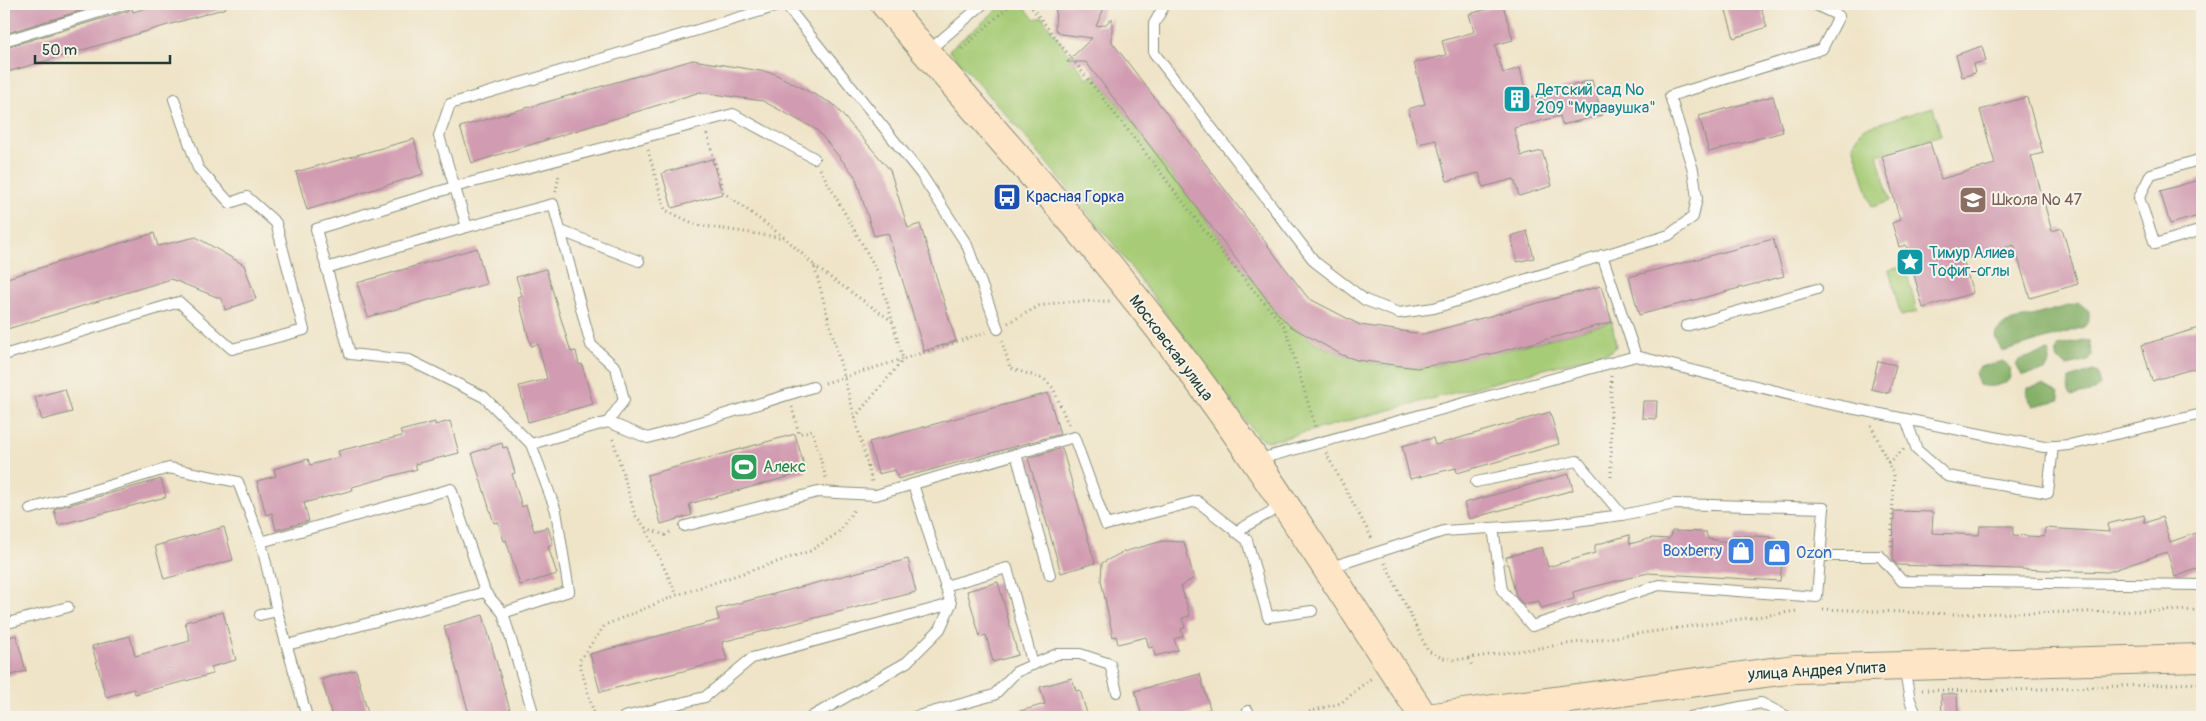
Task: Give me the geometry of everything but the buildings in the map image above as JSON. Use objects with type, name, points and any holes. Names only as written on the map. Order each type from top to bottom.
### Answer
[{"type":"main road","name":"Московская улица","points":[[885,4],[1088,241],[1158,328],[1255,460],[1424,717]]},
{"type":"main road","name":"улица Андрея Упита","points":[[1434,717],[1795,668],[2202,658]]},
{"type":"lane","points":[[4,41],[126,4]]},
{"type":"lane","points":[[467,227],[439,136],[450,104],[784,4],[921,174],[967,245],[998,329]]},
{"type":"lane","points":[[926,53],[983,4]]},
{"type":"lane","points":[[1165,4],[1154,24],[1154,53],[1314,262],[1365,300],[1399,313],[1434,308],[1669,234],[1693,217],[1697,198],[1693,170],[1670,96],[1822,49],[1839,16],[1814,4]]},
{"type":"lane","points":[[4,354],[179,302],[232,349],[304,330],[276,223],[247,197],[230,203],[198,168],[174,99]]},
{"type":"lane","points":[[503,613],[569,590],[556,511],[532,444],[484,397],[409,360],[350,354],[316,229],[454,187],[733,114],[814,158]]},
{"type":"lane","points":[[2202,159],[2151,174],[2139,198],[2155,244],[2202,230]]},
{"type":"lane","points":[[326,268],[553,204],[591,345],[616,368],[624,400],[608,422],[532,444]]},
{"type":"lane","points":[[561,231],[639,261]]},
{"type":"lane","points":[[1602,255],[1636,356]]},
{"type":"lane","points":[[1686,326],[1817,289]]},
{"type":"lane","points":[[1255,460],[1636,356],[1811,400],[2044,447],[2069,445],[2202,414]]},
{"type":"lane","points":[[608,422],[648,438],[813,387]]},
{"type":"lane","points":[[1906,419],[1917,450],[1947,476],[2048,493],[2053,446]]},
{"type":"lane","points":[[684,526],[818,492],[876,495],[1074,437],[1106,525],[1197,501],[1247,540],[1268,617],[1312,611]]},
{"type":"lane","points":[[1016,454],[1050,575]]},
{"type":"lane","points":[[1476,482],[1577,461],[1622,515]]},
{"type":"lane","points":[[30,508],[169,468],[238,482],[261,542],[277,611],[307,717]]},
{"type":"lane","points":[[811,717],[907,662],[940,629],[951,604],[913,484]]},
{"type":"lane","points":[[261,542],[292,539],[451,489],[485,592],[503,613],[532,709]]},
{"type":"lane","points":[[1235,532],[1284,504]]},
{"type":"lane","points":[[1327,568],[1444,530],[1552,524],[1622,515],[1675,504],[1824,508],[1817,597],[1659,585],[1532,626],[1502,590],[1493,528]]},
{"type":"lane","points":[[1821,556],[1880,556],[1902,581],[2202,584]]},
{"type":"lane","points":[[945,586],[1007,568],[1033,666]]},
{"type":"lane","points":[[287,645],[485,592]]},
{"type":"lane","points":[[624,717],[705,697],[752,658],[951,604]]},
{"type":"lane","points":[[4,624],[68,607]]},
{"type":"lane","points":[[260,614],[277,611]]},
{"type":"lane","points":[[914,717],[994,694],[1016,672],[1057,654],[1080,654],[1110,664],[1117,692]]},
{"type":"lane","points":[[1904,666],[1910,700],[1917,717]]},
{"type":"lane","points":[[1690,717],[1761,704],[1788,717]]},
{"type":"path","points":[[962,49],[1011,4]]},
{"type":"path","points":[[1029,4],[1217,247],[1285,327],[1320,442],[1380,552],[1428,651],[1443,658],[1469,658],[1799,610]]},
{"type":"path","points":[[703,122],[723,192],[785,238],[814,266],[892,321]]},
{"type":"path","points":[[644,137],[665,210],[698,225],[785,238]]},
{"type":"path","points":[[814,158],[878,274],[903,359]]},
{"type":"path","points":[[553,204],[563,159]]},
{"type":"path","points":[[595,717],[579,661],[605,626],[677,595],[810,551],[838,533],[855,507],[876,495],[814,266]]},
{"type":"path","points":[[813,387],[998,329],[1039,306],[1062,302],[1120,301]]},
{"type":"path","points":[[998,329],[1010,368],[1044,379],[1053,388],[1074,437]]},
{"type":"path","points":[[854,417],[903,359]]},
{"type":"path","points":[[1611,363],[1611,502]]},
{"type":"path","points":[[788,394],[799,434],[812,430],[824,470]]},
{"type":"path","points":[[1864,411],[1894,476],[1890,568]]},
{"type":"path","points":[[608,422],[635,516],[645,527],[677,595]]},
{"type":"path","points":[[645,527],[664,535],[684,526]]},
{"type":"path","points":[[1818,609],[1955,614],[2202,610]]},
{"type":"path","points":[[1469,658],[1473,668]]},
{"type":"path","points":[[1290,717],[1341,704],[1371,680],[1371,673]]},
{"type":"green space","points":[[1004,4],[1022,4],[1034,19],[1042,17],[1087,79],[1095,74],[1278,314],[1292,327],[1324,347],[1360,360],[1397,367],[1416,368],[1515,348],[1612,322],[1616,346],[1612,351],[1280,439],[1267,441],[1258,437],[1111,241],[1017,127],[949,50]]},
{"type":"green space","points":[[1933,107],[1941,135],[1877,155],[1890,201],[1872,207],[1853,145],[1863,128]]},
{"type":"green space","points":[[1905,266],[1917,312],[1901,316],[1889,270]]},
{"type":"green space","points":[[2079,303],[2089,311],[2089,321],[2084,327],[2002,352],[1995,337],[1997,331],[2006,323]]},
{"type":"green space","points":[[2084,340],[2089,342],[2092,354],[2088,361],[2067,366],[2058,360],[2056,352],[2059,346]]},
{"type":"green space","points":[[2048,351],[2050,361],[2045,371],[2022,375],[2016,365],[2019,360]]},
{"type":"green space","points":[[2004,361],[2009,367],[2011,378],[2008,381],[1996,386],[1979,385],[1975,373],[1980,367]]},
{"type":"green space","points":[[2093,371],[2097,373],[2100,385],[2094,391],[2072,396],[2068,388],[2070,379]]},
{"type":"green space","points":[[2043,385],[2058,393],[2060,400],[2033,406],[2027,396],[2028,388]]},
{"type":"place","name":"Детский сад № 209 \"Муравушка\"","points":[[1517,99]]},
{"type":"place","name":"Красная Горка","points":[[1007,197]]},
{"type":"place","name":"Школа № 47","points":[[1973,200]]},
{"type":"place","name":"Тимур Алиев Тофиг-оглы","points":[[1910,262]]},
{"type":"place","name":"Алекс","points":[[744,467]]},
{"type":"place","name":"Boxberry","points":[[1741,551]]},
{"type":"place","name":"Ozon","points":[[1777,553]]}]
